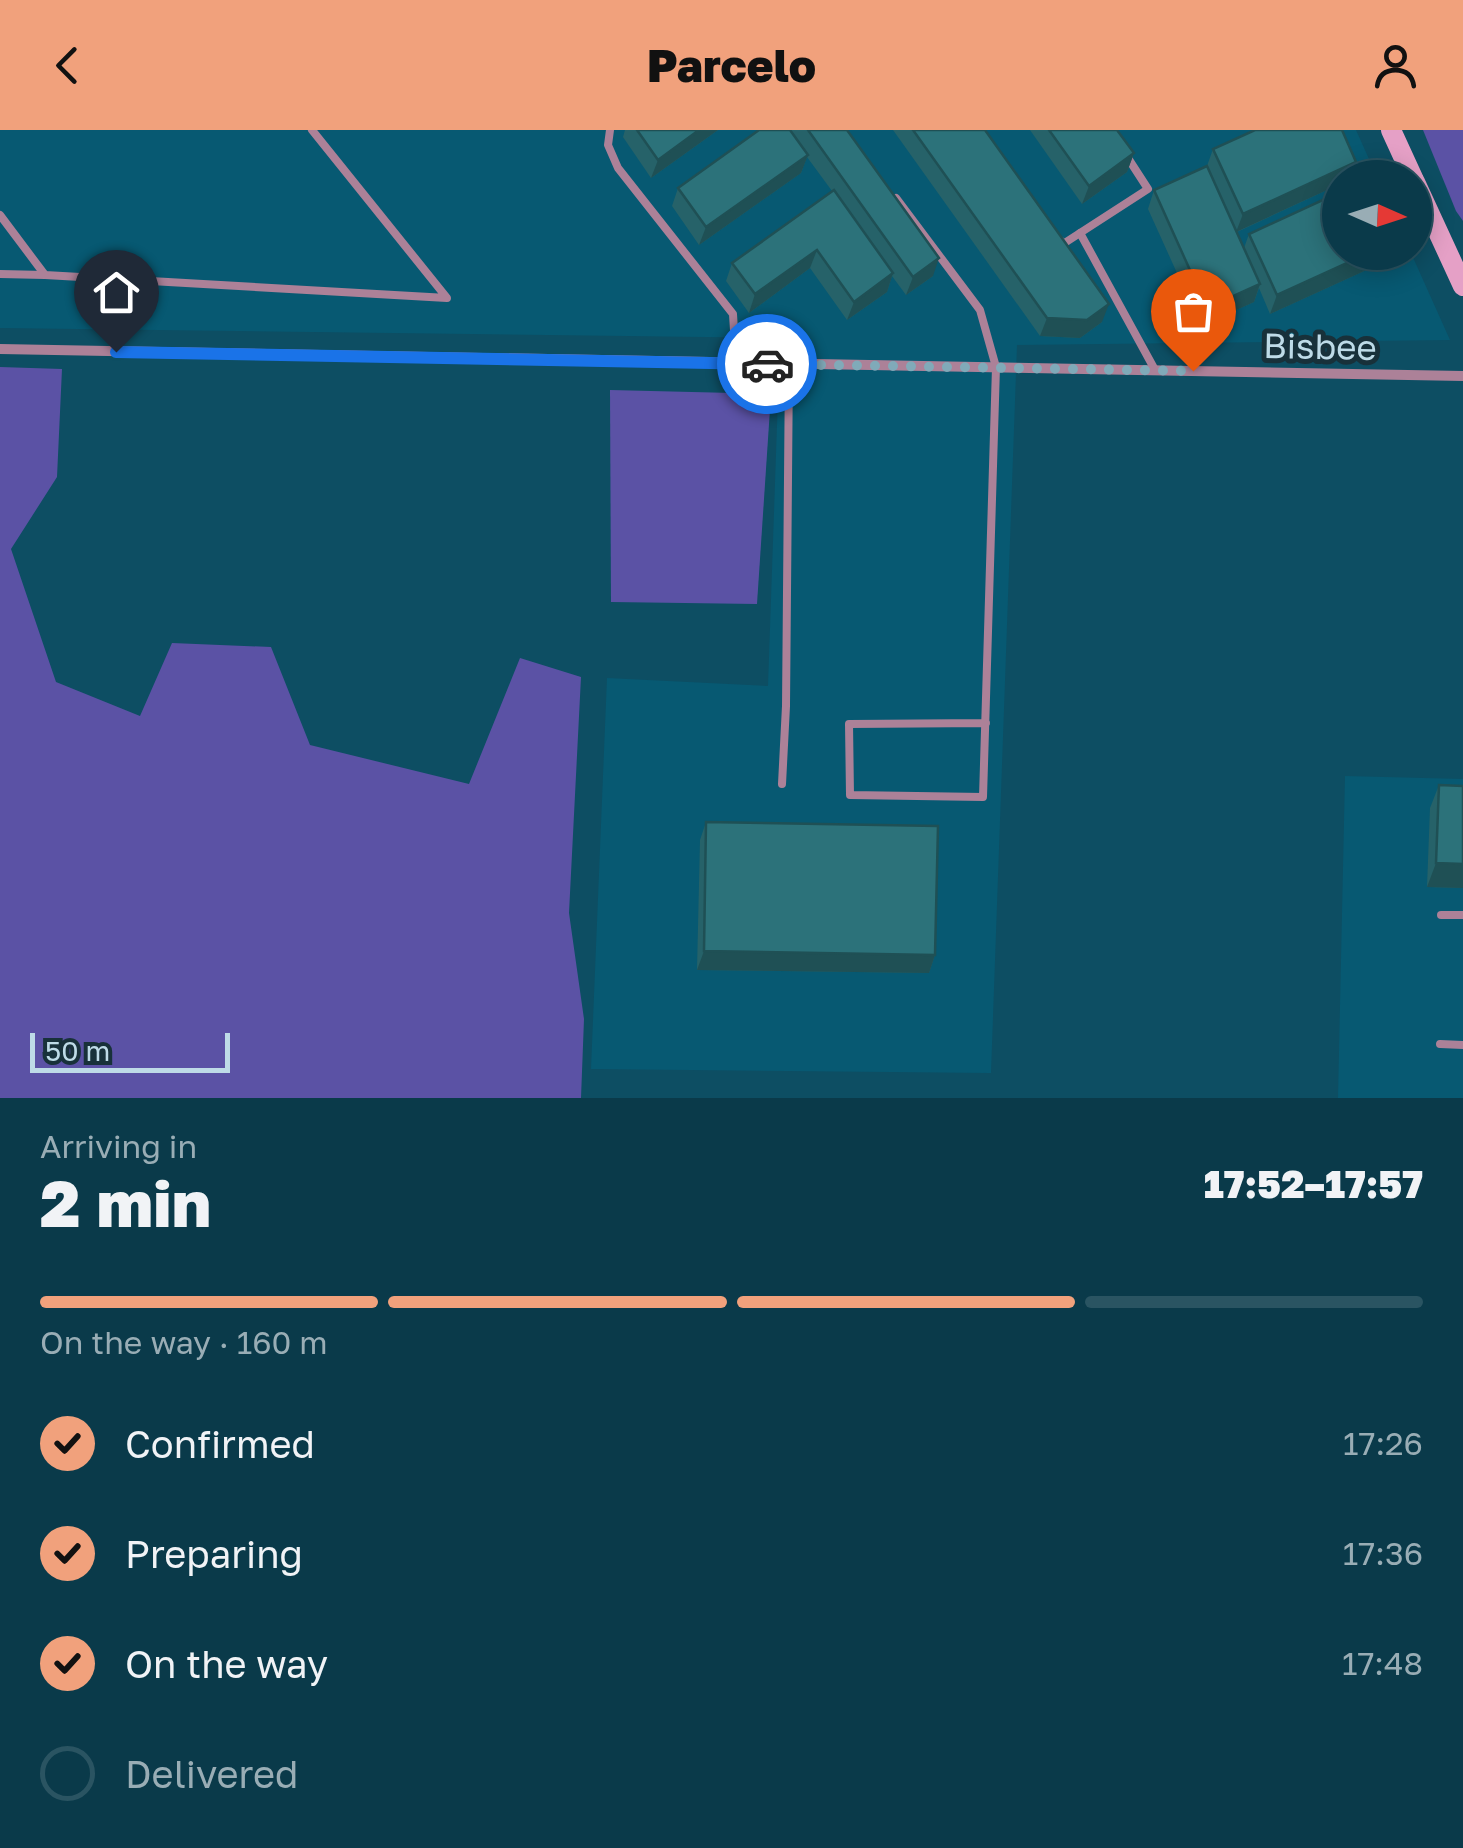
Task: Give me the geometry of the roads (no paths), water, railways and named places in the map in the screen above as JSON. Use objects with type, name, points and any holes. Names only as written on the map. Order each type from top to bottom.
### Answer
[{"type":"main road","points":[[1391,130],[1405,160]]},
{"type":"main road","points":[[1432,219],[1463,286]]},
{"type":"street","name":"Bisbee","points":[[0,349],[1463,376]]},
{"type":"lane","points":[[0,274],[447,298],[312,130]]},
{"type":"lane","points":[[610,130],[608,145],[618,168],[734,314],[736,363]]},
{"type":"lane","points":[[1053,230],[1063,244],[1148,190],[1119,145]]},
{"type":"lane","points":[[890,190],[980,310],[996,368],[984,798],[850,795],[849,724],[986,723]]},
{"type":"lane","points":[[0,215],[45,275]]},
{"type":"lane","points":[[1080,234],[1154,370]]},
{"type":"lane","points":[[782,784],[789,364]]},
{"type":"lane","points":[[1441,914],[1463,915]]},
{"type":"lane","points":[[1440,1044],[1463,1045]]}]
